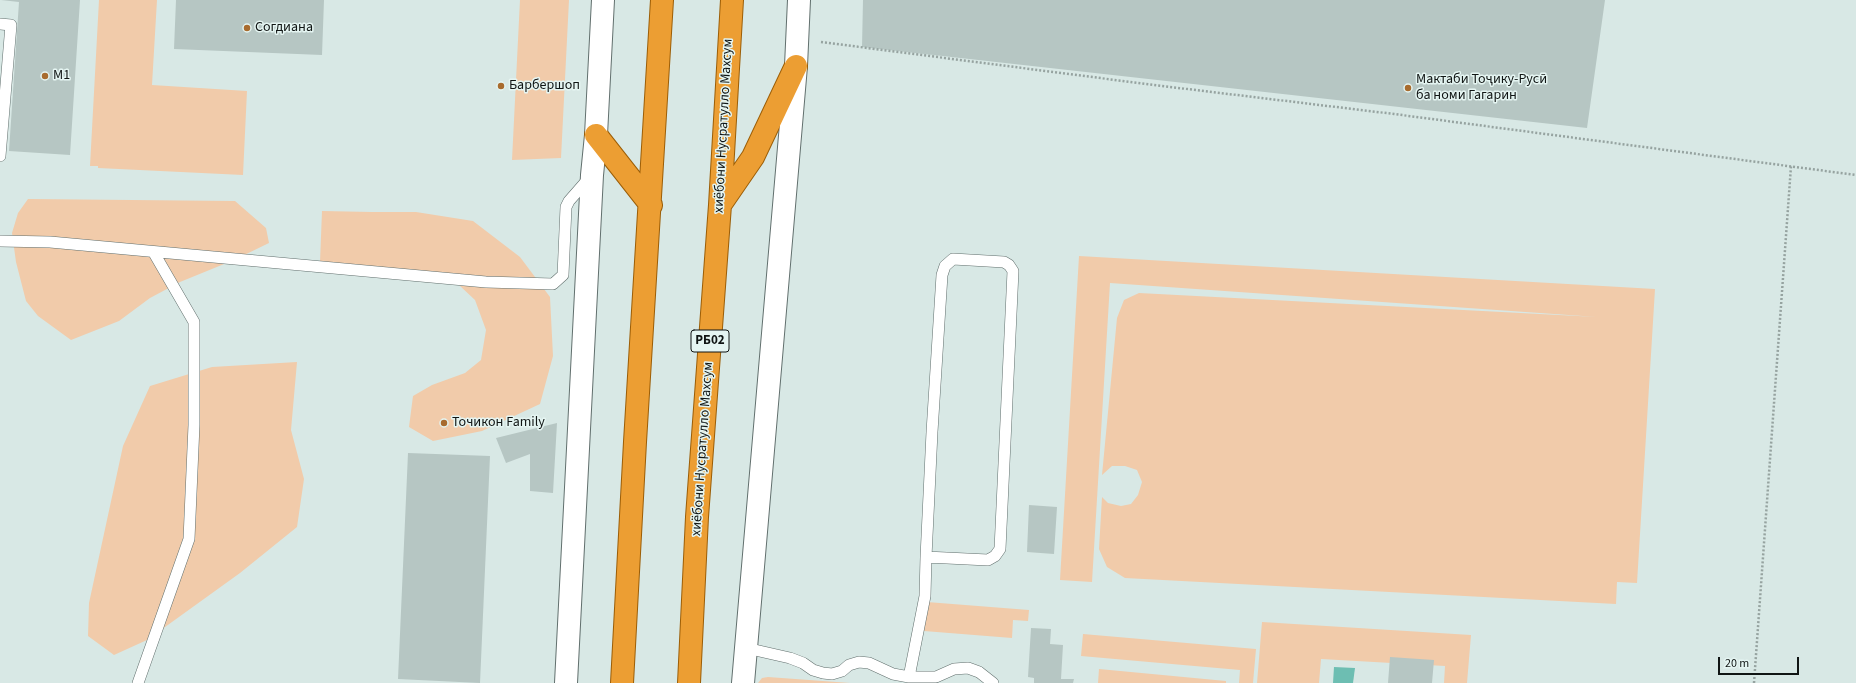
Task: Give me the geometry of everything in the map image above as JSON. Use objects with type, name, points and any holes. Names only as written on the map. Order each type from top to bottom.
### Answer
[{"type":"highway","points":[[622,683],[662,0]]},
{"type":"highway","name":"хиёбони Нусратулло Махсум","points":[[689,683],[698,510],[720,205],[732,0]]},
{"type":"highway","points":[[720,205],[753,158],[796,66]]},
{"type":"highway","points":[[596,135],[651,205]]},
{"type":"street","points":[[566,683],[592,176],[596,135],[603,0]]},
{"type":"street","points":[[744,683],[796,66],[799,0]]},
{"type":"lane","points":[[0,24],[11,25],[0,156]]},
{"type":"lane","points":[[0,241],[50,242],[154,253],[486,282],[553,284],[563,275],[566,208],[569,201],[592,176]]},
{"type":"lane","points":[[138,683],[189,539],[194,425],[194,322],[154,253]]},
{"type":"lane","points":[[913,679],[925,596],[926,557],[942,275],[945,266],[954,259],[1004,262],[1009,264],[1013,271],[1000,548],[995,556],[988,560],[926,557]]},
{"type":"lane","points":[[746,648],[790,658],[803,663],[813,670],[823,673],[832,674],[842,671],[849,665],[859,662],[878,666],[893,674],[913,679],[936,677],[942,672],[968,668],[979,672],[994,683]]},
{"type":"lane","points":[[878,666],[892,683]]},
{"type":"path","points":[[797,39],[1856,175]]},
{"type":"path","points":[[1754,683],[1791,166]]},
{"type":"shaded area","points":[[99,0],[157,0],[152,85],[247,91],[243,175],[98,168],[98,166],[90,166]]},
{"type":"shaded area","points":[[520,0],[569,0],[561,158],[512,160]]},
{"type":"shaded area","points":[[28,199],[235,201],[266,228],[269,243],[234,260],[180,282],[150,298],[119,321],[71,340],[38,316],[26,301],[16,262],[12,233],[18,213]]},
{"type":"shaded area","points":[[322,211],[416,212],[473,221],[520,257],[550,297],[553,356],[540,404],[482,431],[433,441],[409,427],[413,396],[432,385],[465,373],[481,360],[486,330],[475,300],[459,285],[320,262]]},
{"type":"shaded area","points":[[1079,256],[1655,289],[1637,583],[1617,582],[1616,604],[1125,578],[1107,567],[1099,549],[1102,497],[1108,503],[1121,506],[1131,504],[1138,495],[1142,482],[1137,470],[1125,466],[1112,466],[1102,475],[1117,318],[1124,300],[1139,293],[1597,317],[1110,283],[1092,582],[1060,580]]},
{"type":"shaded area","points":[[297,362],[291,430],[304,479],[297,527],[240,573],[147,640],[114,655],[88,636],[89,603],[123,446],[150,386],[212,367]]},
{"type":"shaded area","points":[[927,602],[1029,610],[1028,621],[1013,620],[1012,638],[924,631]]},
{"type":"shaded area","points":[[1262,622],[1471,635],[1467,683],[1444,683],[1445,666],[1321,659],[1319,683],[1257,683]]},
{"type":"shaded area","points":[[1083,634],[1256,649],[1253,683],[1239,683],[1240,670],[1081,656]]},
{"type":"shaded area","points":[[1334,667],[1355,668],[1353,683],[1333,683]]},
{"type":"shaded area","points":[[1099,669],[1226,681],[1226,683],[1098,683]]},
{"type":"shaded area","points":[[768,677],[850,683],[758,683],[762,678]]},
{"type":"building","name":"М1","points":[[1,0],[80,0],[70,155],[9,151],[19,2]]},
{"type":"building","points":[[176,0],[324,0],[322,55],[174,49]]},
{"type":"building","name":"Мактаби Тоҷику-Русӣ ба номи Гагарин","points":[[863,0],[1605,0],[1587,128],[862,47]]},
{"type":"building","points":[[557,423],[553,493],[530,491],[530,454],[506,463],[496,438]]},
{"type":"building","points":[[408,453],[490,456],[480,683],[398,679]]},
{"type":"building","points":[[1029,505],[1057,507],[1054,554],[1027,552]]},
{"type":"building","points":[[1031,628],[1051,629],[1050,644],[1063,645],[1061,679],[1074,679],[1073,683],[1034,683],[1034,678],[1028,677]]},
{"type":"building","points":[[1390,657],[1434,660],[1432,683],[1388,683]]},
{"type":"place","name":"Согдиана","points":[[247,28]]},
{"type":"place","name":"М1","points":[[45,76]]},
{"type":"place","name":"Барбершоп","points":[[501,86]]},
{"type":"place","name":"Мактаби Тоҷику-Русӣ ба номи Гагарин","points":[[1408,88]]},
{"type":"place","name":"Точикон Family","points":[[444,423]]}]
